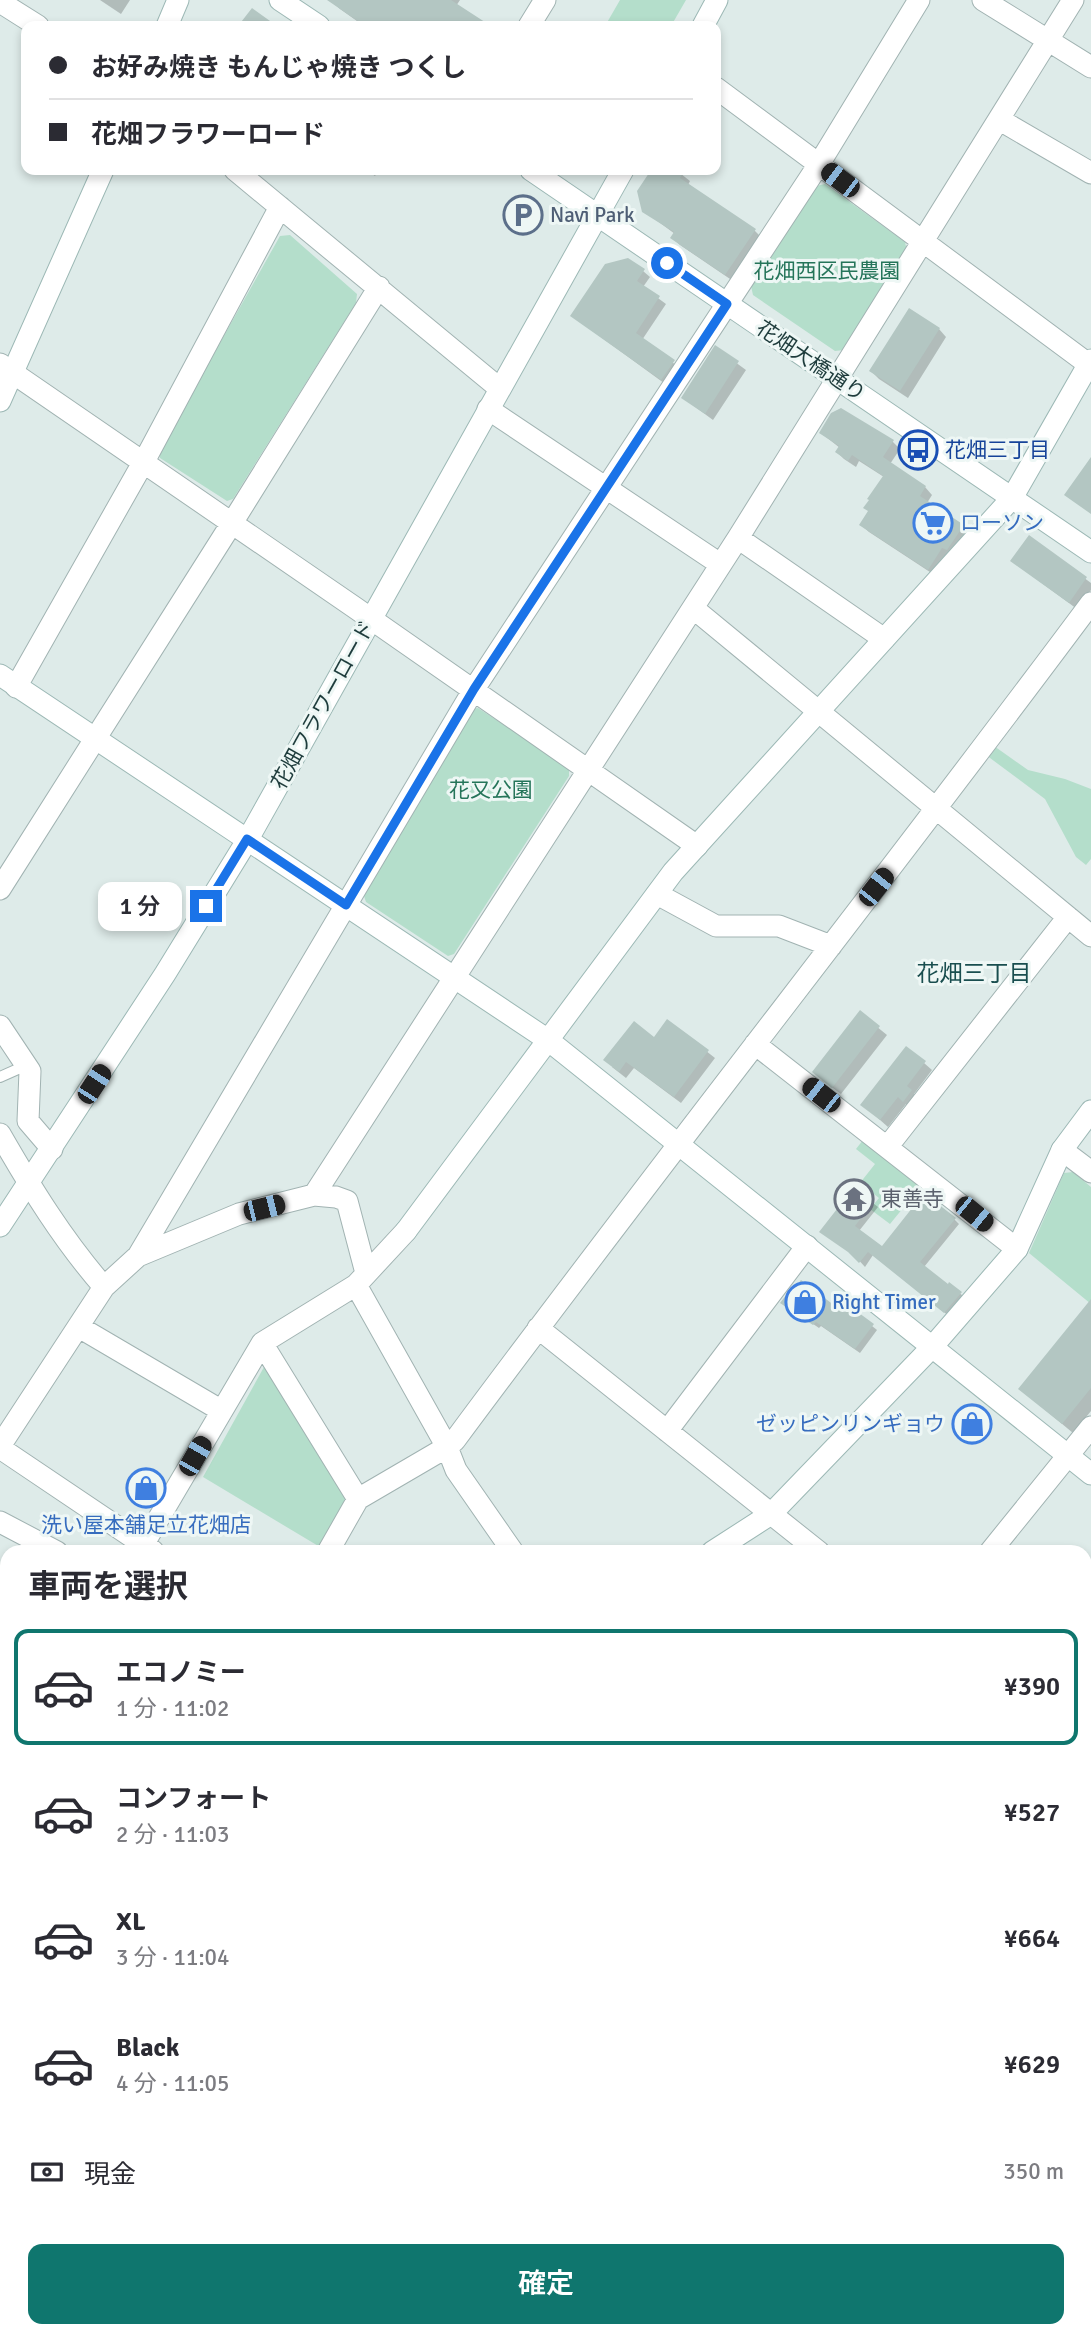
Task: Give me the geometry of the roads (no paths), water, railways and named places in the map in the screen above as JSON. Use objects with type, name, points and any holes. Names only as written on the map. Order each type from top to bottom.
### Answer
[{"type":"street","points":[[169,21],[178,0]]},
{"type":"street","points":[[280,0],[312,21]]},
{"type":"street","points":[[533,21],[545,0]]},
{"type":"street","points":[[706,21],[718,0]]},
{"type":"street","points":[[143,1545],[0,1447],[104,1287],[138,1256],[474,689],[819,164],[919,0]]},
{"type":"street","points":[[983,0],[1091,67]]},
{"type":"street","points":[[314,1195],[738,538],[1073,0]]},
{"type":"street","points":[[0,2],[30,21]]},
{"type":"street","points":[[151,1545],[222,1411],[262,1343],[361,1279],[406,1231],[657,894],[697,846],[1012,498],[1090,363],[721,92]]},
{"type":"street","points":[[1000,120],[1091,173]]},
{"type":"street","points":[[0,401],[6,368],[101,175]]},
{"type":"street","points":[[241,175],[499,388]]},
{"type":"street","name":"花畑大橋通り","points":[[538,175],[1091,552]]},
{"type":"street","name":"花畑フラワーロード","points":[[0,1226],[165,974],[247,839],[620,175]]},
{"type":"street","points":[[280,207],[144,462],[8,681],[548,1040],[1091,1474]]},
{"type":"street","points":[[0,889],[379,287]]},
{"type":"street","points":[[6,368],[474,689],[697,846]]},
{"type":"street","points":[[488,409],[720,564]]},
{"type":"street","points":[[738,538],[884,639]]},
{"type":"street","points":[[331,1545],[358,1499],[447,1447],[937,809],[1091,603]]},
{"type":"street","points":[[693,608],[1091,936]]},
{"type":"street","points":[[657,894],[716,926],[779,926],[831,946]]},
{"type":"street","points":[[888,1146],[1068,917]]},
{"type":"street","points":[[0,1026],[30,1071],[28,1121],[52,1149]]},
{"type":"street","points":[[755,1044],[1017,1249]]},
{"type":"street","points":[[723,1545],[771,1514],[933,1346],[1017,1249],[1062,1150],[1091,1111]]},
{"type":"street","points":[[0,1134],[76,1255],[104,1287]]},
{"type":"street","points":[[1062,1150],[1091,1172]]},
{"type":"street","points":[[138,1256],[239,1214],[314,1195],[346,1201],[361,1279],[447,1447],[456,1470],[508,1545]]},
{"type":"street","points":[[667,1431],[807,1246]]},
{"type":"street","points":[[79,1327],[222,1411]]},
{"type":"street","points":[[538,1328],[810,1545]]},
{"type":"street","points":[[262,1343],[358,1499]]},
{"type":"street","points":[[996,1545],[1091,1427]]},
{"type":"street","points":[[0,1522],[44,1545]]},
{"type":"lane","points":[[0,1077],[27,1065]]},
{"type":"place","name":"Navi Park","points":[[523,215]]},
{"type":"place","name":"花畑三丁目","points":[[918,450]]},
{"type":"place","name":"ローソン","points":[[933,523]]},
{"type":"place","name":"東善寺","points":[[854,1199]]},
{"type":"place","name":"Right Timer","points":[[805,1302]]},
{"type":"place","name":"ゼッピンリンギョウ","points":[[972,1424]]},
{"type":"place","name":"洗い屋本舗足立花畑店","points":[[146,1488]]},
{"type":"district","name":"花畑三丁目","points":[[974,973]]},
{"type":"park label","name":"花畑西区民農園","points":[[827,271]]},
{"type":"park label","name":"花又公園","points":[[491,790]]}]
